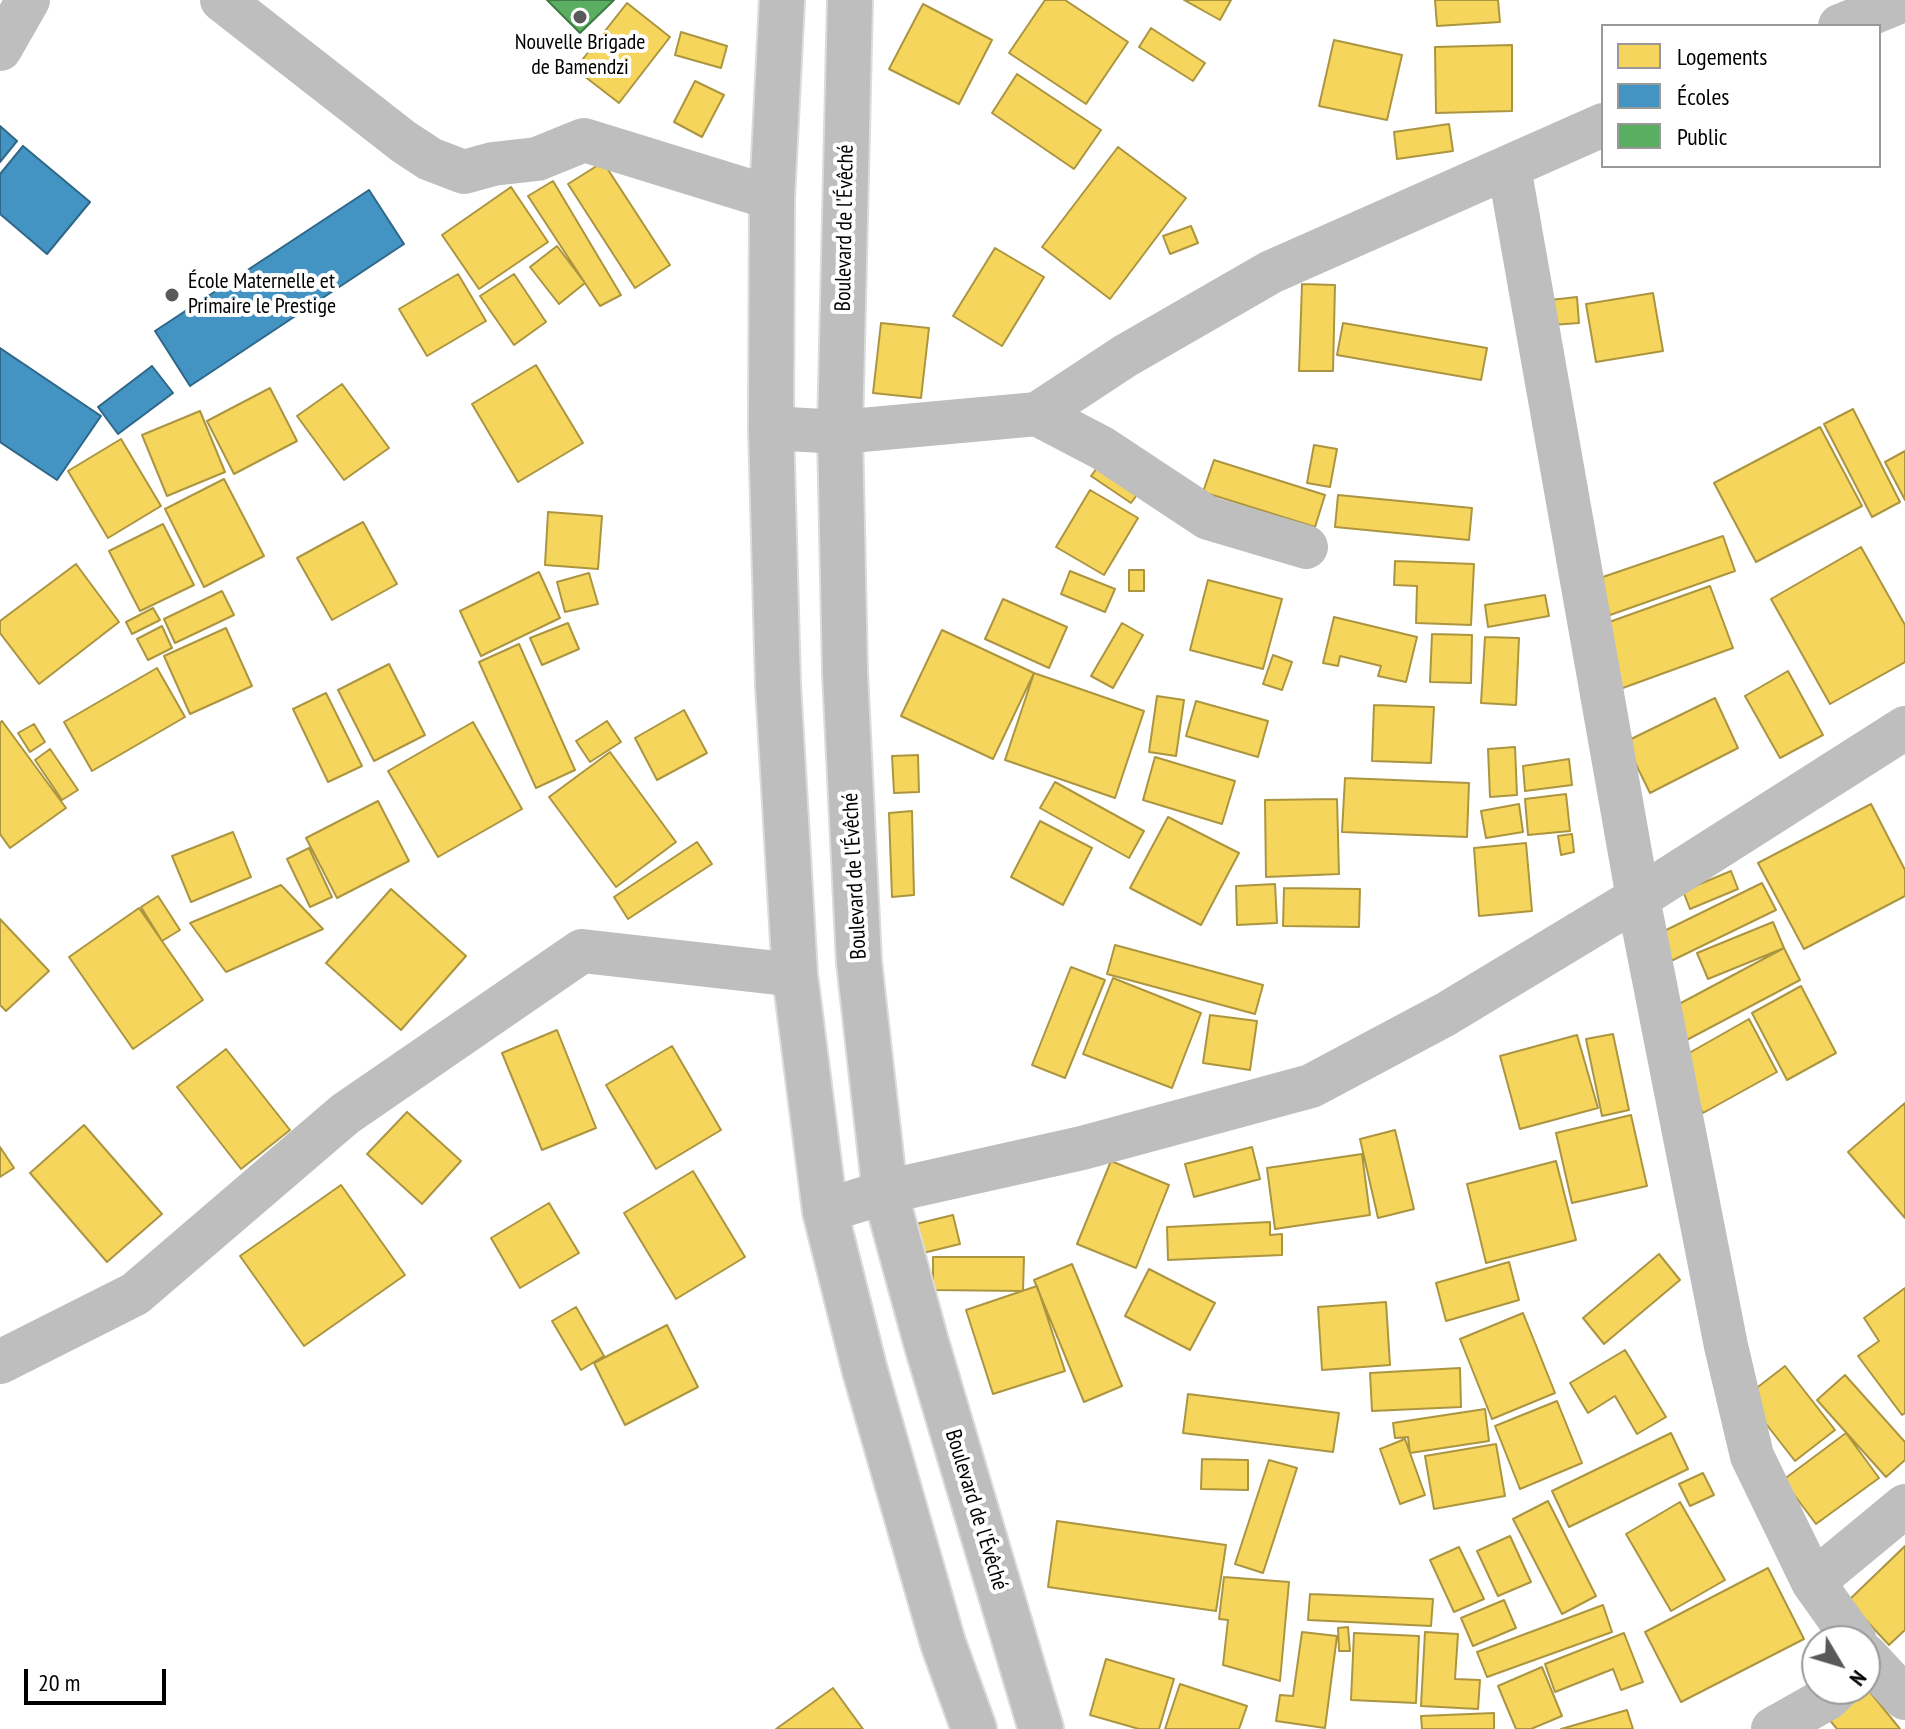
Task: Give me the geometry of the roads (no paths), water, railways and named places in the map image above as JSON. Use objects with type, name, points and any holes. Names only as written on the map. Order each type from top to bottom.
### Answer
[{"type":"street","points":[[0,49],[28,0]]},
{"type":"street","points":[[222,0],[404,142],[430,159],[464,172],[493,164],[537,159],[584,140],[772,198]]},
{"type":"street","points":[[782,0],[772,198],[771,428],[778,685],[795,975],[825,1211],[865,1371],[943,1643],[974,1729]]},
{"type":"street","name":"Boulevard de l'Évêché","points":[[850,0],[840,432],[845,673],[859,962],[885,1192],[926,1342],[1041,1729]]},
{"type":"street","points":[[1845,24],[1904,0]]},
{"type":"street","points":[[771,428],[840,432],[1037,414],[1125,356],[1271,272],[1601,126]]},
{"type":"street","points":[[1509,167],[1638,898],[1726,1346],[1752,1456],[1813,1582],[1843,1625]]},
{"type":"street","points":[[1037,414],[1102,448],[1208,518],[1306,547]]},
{"type":"street","points":[[825,1211],[885,1192],[1082,1148],[1311,1086],[1446,1014],[1638,898],[1905,728]]},
{"type":"street","points":[[0,1362],[135,1294],[345,1114],[582,951],[795,975]]},
{"type":"street","points":[[1813,1582],[1905,1506]]},
{"type":"street","points":[[1881,1673],[1905,1698]]},
{"type":"street","points":[[1773,1729],[1816,1705]]},
{"type":"place","name":"Nouvelle Brigade de Bamendzi","points":[[580,17]]},
{"type":"place","name":"École Maternelle et Primaire le Prestige","points":[[172,295]]}]
